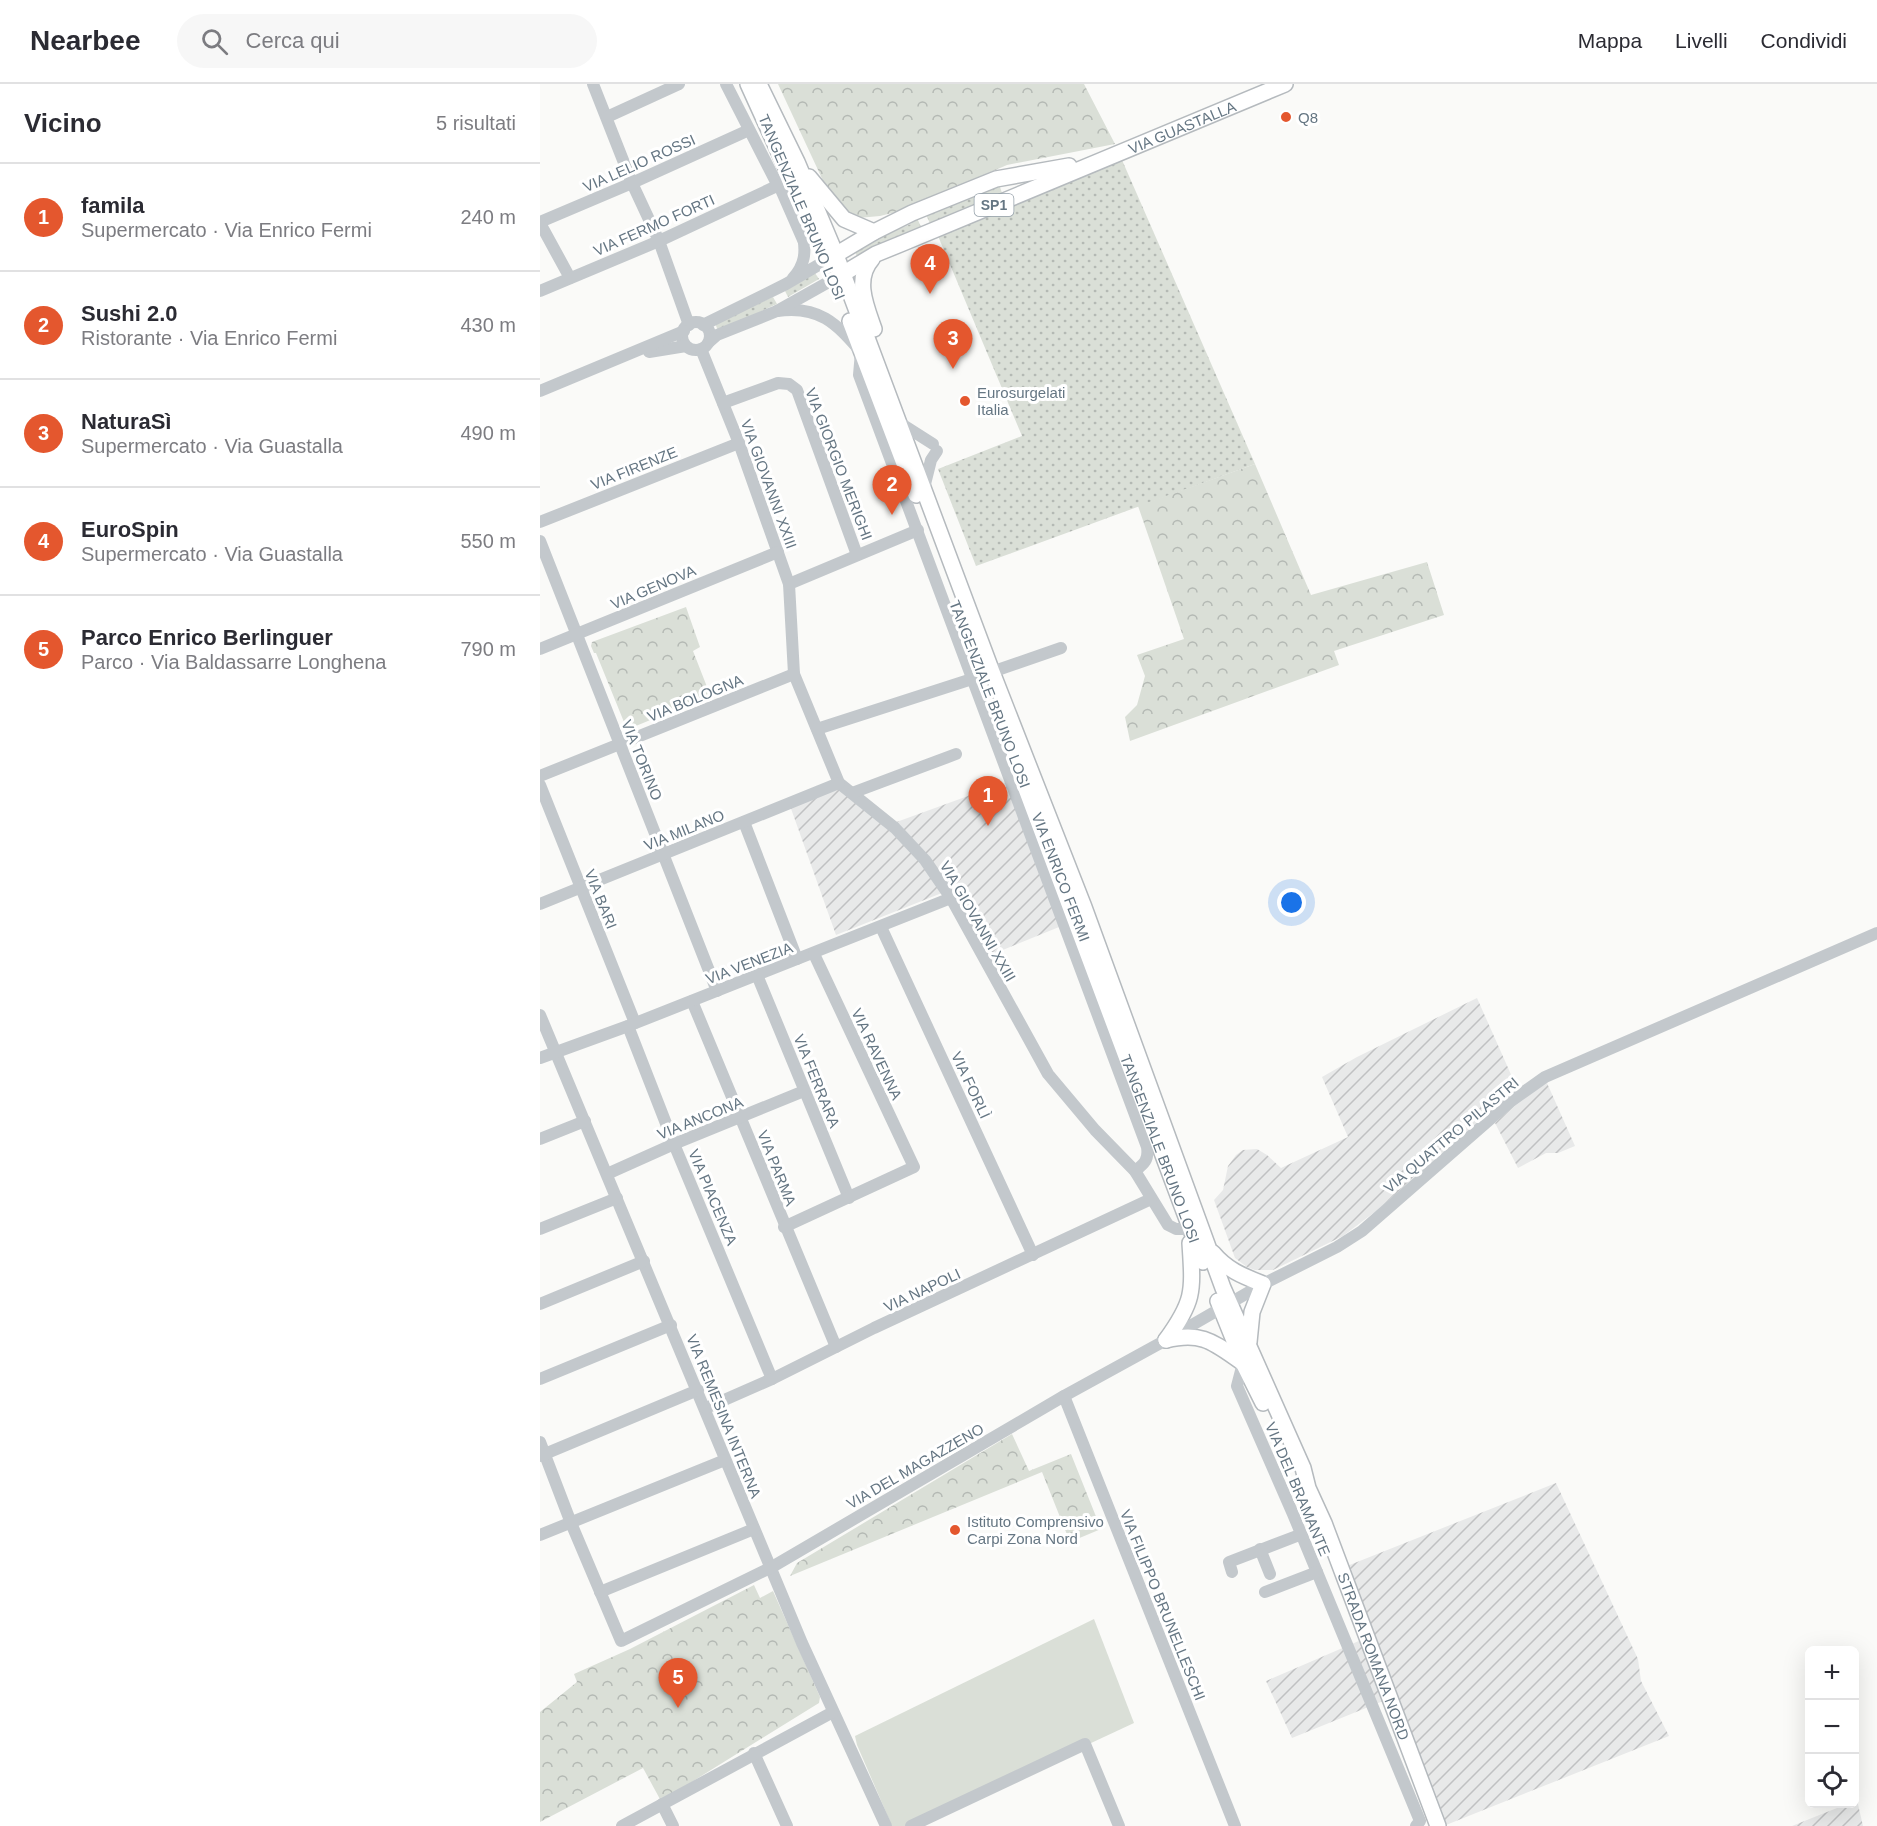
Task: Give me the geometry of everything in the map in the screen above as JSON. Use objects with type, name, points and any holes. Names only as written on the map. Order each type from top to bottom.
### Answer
[{"type":"main road","name":"TANGENZIALE BRUNO LOSI","points":[[748,84],[786,184],[832,257]]},
{"type":"main road","name":"TANGENZIALE BRUNO LOSI","points":[[759,84],[797,162],[832,257],[861,352],[1189,1229],[1226,1306]]},
{"type":"main road","name":"VIA GUASTALLA","points":[[838,276],[876,254],[1285,84]]},
{"type":"main road","name":"VIA GUASTALLA","points":[[832,257],[874,232],[920,210],[996,179],[1057,169],[1113,155]]},
{"type":"main road","points":[[797,162],[844,219],[874,232]]},
{"type":"main road","points":[[996,179],[1006,192],[1007,200]]},
{"type":"main road","points":[[920,210],[929,232]]},
{"type":"main road","points":[[876,254],[865,267],[862,286],[883,358],[887,388]]},
{"type":"main road","name":"TANGENZIALE BRUNO LOSI","points":[[838,276],[887,388],[924,488],[983,675],[1084,907],[1207,1246],[1226,1306]]},
{"type":"main road","points":[[1166,1341],[1189,1306],[1192,1287],[1189,1229]]},
{"type":"main road","points":[[1207,1246],[1220,1263],[1230,1270],[1263,1284],[1252,1312],[1249,1348]]},
{"type":"main road","name":"STRADA ROMANA NORD","points":[[1226,1306],[1249,1348],[1303,1468],[1308,1488]]},
{"type":"main road","name":"STRADA ROMANA NORD","points":[[1226,1306],[1243,1363],[1324,1523],[1438,1826]]},
{"type":"main road","points":[[1166,1341],[1184,1336],[1199,1337],[1212,1342],[1243,1363]]},
{"type":"street","points":[[540,391],[621,358],[687,328],[696,323],[703,325],[710,334],[705,345],[693,350],[686,346],[683,338],[687,328],[658,241],[632,183],[593,84]]},
{"type":"street","points":[[607,117],[679,84]]},
{"type":"street","points":[[726,84],[775,180],[786,184],[802,227],[804,260],[800,270],[786,284]]},
{"type":"street","name":"VIA LELIO ROSSI","points":[[540,222],[749,130]]},
{"type":"street","name":"VIA FERMO FORTI","points":[[540,291],[786,184]]},
{"type":"street","points":[[540,222],[570,278]]},
{"type":"street","name":"VIA GUASTALLA","points":[[703,325],[786,284],[832,257]]},
{"type":"street","name":"VIA GUASTALLA","points":[[705,345],[717,334],[777,311],[838,276]]},
{"type":"street","points":[[777,311],[805,310],[824,317],[845,334],[861,352]]},
{"type":"street","name":"VIA GIOVANNI XXIII","points":[[705,345],[723,403],[789,584],[794,674],[839,783],[903,836],[925,860],[951,898],[1048,1074],[1095,1130],[1135,1171],[1168,1225],[1176,1229],[1189,1229]]},
{"type":"street","points":[[621,358],[686,346]]},
{"type":"street","name":"VIA ENRICO FERMI","points":[[861,352],[859,375],[918,530],[983,675],[1022,815],[1147,1147],[1146,1161],[1135,1171]]},
{"type":"street","name":"VIA GIORGIO MERIGHI","points":[[723,403],[778,383],[789,384],[797,390],[857,555]]},
{"type":"street","points":[[900,423],[934,452],[924,488]]},
{"type":"street","name":"VIA FIRENZE","points":[[540,522],[739,443]]},
{"type":"street","points":[[789,584],[918,530]]},
{"type":"street","name":"VIA TORINO","points":[[540,541],[717,991]]},
{"type":"street","name":"VIA GENOVA","points":[[540,649],[778,552]]},
{"type":"street","points":[[817,729],[1061,648]]},
{"type":"street","name":"VIA BOLOGNA","points":[[540,777],[794,674]]},
{"type":"street","points":[[852,793],[957,754]]},
{"type":"street","name":"VIA MILANO","points":[[540,904],[839,783]]},
{"type":"street","name":"VIA BARI","points":[[540,785],[632,1025]]},
{"type":"street","points":[[744,822],[797,959]]},
{"type":"street","name":"VIA VENEZIA","points":[[540,1058],[632,1025],[951,898]]},
{"type":"street","name":"VIA FORLÌ","points":[[881,927],[1033,1255]]},
{"type":"street","name":"VIA QUATTRO PILASTRI","points":[[1226,1306],[1263,1284],[1337,1247],[1362,1231],[1511,1101],[1545,1077],[1877,933]]},
{"type":"street","name":"VIA RAVENNA","points":[[814,954],[914,1167],[849,1198]]},
{"type":"street","name":"VIA FERRARA","points":[[757,975],[849,1198]]},
{"type":"street","name":"VIA PARMA","points":[[692,1001],[784,1227],[836,1347]]},
{"type":"street","name":"VIA REMESINA INTERNA","points":[[540,1015],[832,1712],[886,1826]]},
{"type":"street","name":"VIA PIACENZA","points":[[632,1025],[675,1144],[772,1379]]},
{"type":"street","name":"VIA ANCONA","points":[[607,1174],[804,1091]]},
{"type":"street","points":[[540,1139],[585,1121]]},
{"type":"street","points":[[540,1229],[617,1198]]},
{"type":"street","points":[[784,1227],[849,1198]]},
{"type":"street","name":"VIA NAPOLI","points":[[706,1408],[772,1379],[1151,1199]]},
{"type":"street","points":[[540,1304],[644,1261]]},
{"type":"street","name":"VIA DEL MAGAZZENO","points":[[600,1592],[621,1641],[772,1567],[1064,1395],[1226,1306]]},
{"type":"street","points":[[540,1379],[671,1325]]},
{"type":"street","name":"VIA DEL BRAMANTE","points":[[1243,1363],[1237,1386],[1302,1534],[1420,1821],[1416,1826]]},
{"type":"street","points":[[698,1390],[542,1450],[571,1523],[600,1592],[754,1529]]},
{"type":"street","name":"VIA FILIPPO BRUNELLESCHI","points":[[1064,1395],[1235,1826]]},
{"type":"street","points":[[540,1535],[725,1460]]},
{"type":"street","points":[[1232,1572],[1229,1562],[1302,1534]]},
{"type":"street","points":[[1260,1550],[1270,1574]]},
{"type":"street","points":[[1265,1592],[1317,1572]]},
{"type":"street","points":[[622,1826],[832,1712]]},
{"type":"street","points":[[911,1826],[1085,1744],[1119,1826]]},
{"type":"street","points":[[754,1754],[787,1826]]},
{"type":"street","points":[[662,1804],[673,1826]]},
{"type":"shaded area","points":[[1012,780],[1064,925],[993,954],[952,889],[836,935],[789,803],[839,784],[891,824]]},
{"type":"shaded area","points":[[1477,998],[1517,1088],[1376,1211],[1343,1236],[1273,1270],[1255,1270],[1235,1258],[1214,1200],[1223,1190],[1228,1166],[1236,1155],[1243,1150],[1257,1149],[1281,1168],[1348,1137],[1322,1077],[1357,1057]]},
{"type":"shaded area","points":[[1547,1083],[1575,1146],[1558,1153],[1546,1153],[1518,1168],[1495,1123],[1520,1100]]},
{"type":"shaded area","points":[[1556,1483],[1638,1659],[1641,1681],[1669,1736],[1446,1825],[1393,1697],[1292,1738],[1266,1681],[1368,1637],[1342,1568]]},
{"type":"shaded area","points":[[1837,1808],[1859,1808],[1863,1826],[1792,1826]]},
{"type":"green space","points":[[778,84],[1084,84],[1115,144],[1007,165],[900,211],[858,218],[844,212],[832,200]]},
{"type":"green space","points":[[1122,160],[1255,464],[976,566],[938,469],[1022,436],[938,236]]},
{"type":"green space","points":[[997,185],[1003,196],[931,226],[925,212]]},
{"type":"green space","points":[[917,218],[922,229],[859,259],[855,252],[875,239],[911,224]]},
{"type":"green space","points":[[815,273],[819,279],[788,297],[785,291]]},
{"type":"green space","points":[[773,297],[777,304],[718,331],[715,323]]},
{"type":"green space","points":[[1255,464],[1311,595],[1427,562],[1444,615],[1334,651],[1339,665],[1130,741],[1125,717],[1137,705],[1145,676],[1137,655],[1184,639],[1138,506]]},
{"type":"green space","points":[[686,607],[700,647],[693,651],[709,692],[706,697],[631,728],[626,727],[596,653],[591,646],[592,642]]},
{"type":"green space","points":[[1012,1434],[1029,1471],[1071,1454],[1101,1529],[1070,1542],[1042,1472],[790,1576],[797,1563]]},
{"type":"green space","points":[[754,1585],[760,1598],[773,1591],[820,1697],[819,1703],[661,1801],[643,1768],[540,1822],[540,1712],[577,1682],[574,1674],[630,1649]]},
{"type":"green space","points":[[1094,1619],[1134,1723],[913,1826],[892,1826],[855,1736]]},
{"type":"place","name":"Q8","points":[[1286,117]]},
{"type":"place","name":"EuroSpin","points":[[930,294]]},
{"type":"place","name":"NaturaSì","points":[[953,369]]},
{"type":"place","name":"Eurosurgelati Italia","points":[[965,401]]},
{"type":"place","name":"Sushi 2.0","points":[[892,515]]},
{"type":"place","name":"famila","points":[[988,826]]},
{"type":"place","name":"Istituto Comprensivo Carpi Zona Nord","points":[[955,1530]]},
{"type":"place","name":"Parco Enrico Berlinguer","points":[[678,1708]]}]
